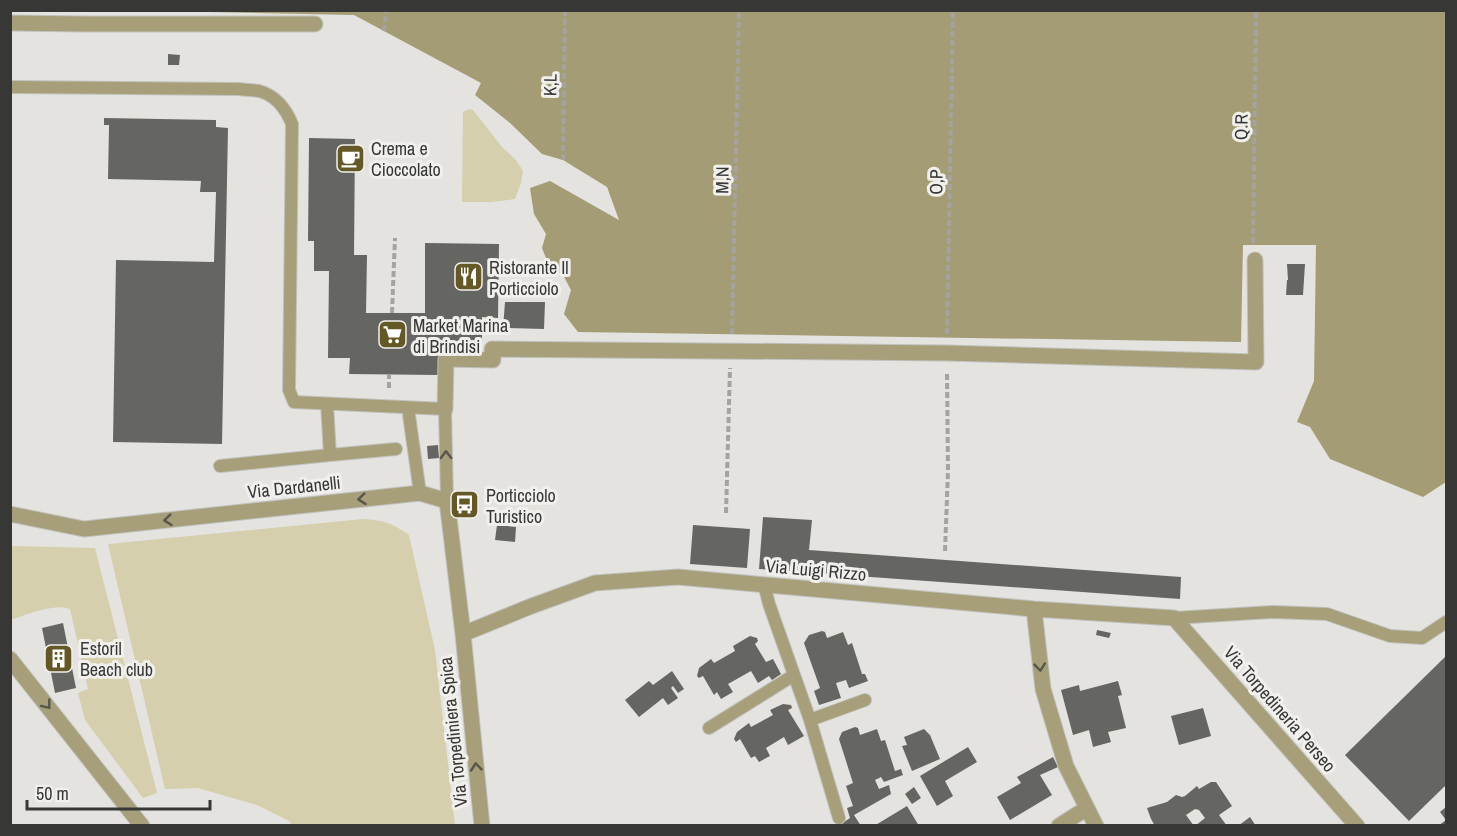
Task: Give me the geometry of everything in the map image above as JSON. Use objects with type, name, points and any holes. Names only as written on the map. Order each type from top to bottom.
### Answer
[{"type":"street","points":[[10,22],[315,24]]},
{"type":"street","points":[[445,409],[446,359],[493,360],[492,349],[947,353],[1256,362],[1255,260]]},
{"type":"street","name":"Via Dardanelli","points":[[10,514],[84,529],[420,493],[447,501]]},
{"type":"street","points":[[447,501],[463,634]]},
{"type":"street","name":"Via Luigi Rizzo","points":[[463,634],[595,583],[678,577],[1034,609],[1174,618]]},
{"type":"street","points":[[1034,609],[1043,689],[1066,766],[1096,825]]},
{"type":"street","name":"Via Torpedineria Perseo","points":[[1174,618],[1357,825]]},
{"type":"street","name":"Via Torpediniera Spica","points":[[463,634],[482,825]]},
{"type":"street","points":[[10,659],[142,825]]},
{"type":"street","points":[[1059,825],[1087,808]]},
{"type":"lane","points":[[10,87],[239,89],[260,91],[278,102],[292,124],[289,390],[294,402],[445,409],[447,501]]},
{"type":"lane","points":[[327,404],[330,455]]},
{"type":"lane","points":[[408,408],[420,493]]},
{"type":"lane","points":[[220,466],[396,449]]},
{"type":"lane","points":[[764,584],[810,720],[839,818]]},
{"type":"lane","points":[[1174,618],[1273,612],[1327,614],[1390,636],[1422,638],[1446,622]]},
{"type":"lane","points":[[709,728],[794,675]]},
{"type":"lane","points":[[810,720],[865,700]]},
{"type":"path","points":[[384,31],[386,10]]},
{"type":"path","name":"K,L","points":[[563,160],[565,10]]},
{"type":"path","name":"M,N","points":[[726,513],[739,10]]},
{"type":"path","name":"O,P","points":[[945,551],[948,471],[947,353],[953,10]]},
{"type":"path","name":"Q.R","points":[[1252,244],[1256,10]]},
{"type":"path","points":[[392,313],[395,238]]},
{"type":"shaded area","points":[[160,11],[1446,11],[1446,482],[1423,497],[1330,459],[1310,427],[1297,422],[1314,381],[1316,245],[1243,245],[1241,342],[578,332],[564,314],[571,290],[563,275],[550,268],[542,248],[546,234],[534,214],[530,188],[550,181],[619,220],[607,187],[563,160],[542,154],[510,123],[475,95],[481,83],[354,15]]},
{"type":"shaded area","points":[[473,110],[523,171],[515,199],[462,202],[463,112]]},
{"type":"shaded area","points":[[363,519],[387,523],[409,535],[435,650],[455,825],[292,825],[289,821],[257,805],[198,788],[165,789],[108,544]]},
{"type":"shaded area","points":[[11,546],[95,548],[157,793],[143,798],[85,720],[78,693],[88,689],[70,609],[56,607],[11,620]]},
{"type":"building","points":[[168,54],[180,55],[179,65],[168,65]]},
{"type":"building","points":[[104,118],[216,120],[216,127],[228,128],[222,444],[113,442],[116,260],[214,262],[216,192],[200,192],[201,181],[108,179],[109,125],[104,125]]},
{"type":"building","points":[[309,138],[355,139],[354,255],[367,255],[366,313],[425,313],[425,243],[499,244],[498,318],[482,317],[482,346],[439,345],[438,375],[349,374],[350,358],[328,358],[329,271],[314,271],[314,241],[308,241]]},
{"type":"building","points":[[1287,264],[1305,264],[1303,295],[1286,295]]},
{"type":"building","points":[[505,302],[545,302],[544,329],[503,328]]},
{"type":"building","points":[[438,445],[439,458],[428,459],[427,446]]},
{"type":"building","points":[[763,517],[812,520],[809,550],[1181,577],[1180,599],[759,569]]},
{"type":"building","points":[[497,525],[516,527],[515,542],[495,540]]},
{"type":"building","points":[[693,525],[750,529],[747,568],[690,564]]},
{"type":"building","name":"Estoril Beach club","points":[[63,623],[76,688],[55,693],[42,628]]},
{"type":"building","points":[[1097,630],[1111,633],[1109,638],[1096,635]]},
{"type":"building","points":[[825,632],[827,638],[843,632],[848,645],[852,643],[862,674],[865,674],[868,681],[849,688],[846,680],[836,683],[841,698],[819,705],[814,691],[820,688],[804,643],[809,635]]},
{"type":"building","points":[[750,636],[757,638],[758,641],[755,644],[766,662],[773,659],[781,674],[772,680],[769,676],[758,683],[751,671],[728,684],[733,692],[721,699],[717,692],[714,695],[703,676],[699,678],[697,676],[699,668],[711,659],[714,663],[735,651],[733,646]]},
{"type":"building","points":[[1446,656],[1446,785],[1409,821],[1345,755]]},
{"type":"building","points":[[672,671],[684,689],[678,693],[673,686],[671,688],[678,698],[668,705],[663,698],[639,717],[625,700],[649,681],[653,685]]},
{"type":"building","points":[[1118,681],[1122,695],[1118,696],[1126,728],[1108,732],[1111,742],[1093,747],[1089,730],[1073,735],[1061,690],[1079,685],[1080,691]]},
{"type":"building","points":[[783,704],[791,705],[792,708],[788,710],[804,736],[788,745],[784,737],[766,748],[770,756],[759,762],[755,756],[751,758],[740,739],[736,742],[734,739],[737,732],[749,723],[751,727],[773,715],[770,710]]},
{"type":"building","points":[[1203,708],[1211,736],[1179,745],[1171,716]]},
{"type":"building","points":[[858,728],[860,735],[877,729],[881,741],[885,740],[895,771],[901,769],[903,775],[884,782],[881,777],[875,780],[879,789],[889,785],[891,794],[854,815],[861,826],[838,826],[850,818],[847,808],[853,806],[846,786],[853,783],[839,739],[842,732]]},
{"type":"building","points":[[924,729],[930,735],[940,759],[912,771],[902,746],[907,745],[904,737]]},
{"type":"building","points":[[968,747],[977,762],[945,781],[953,796],[937,806],[920,776]]},
{"type":"building","points":[[1053,757],[1058,767],[1040,775],[1052,795],[1010,820],[997,797],[1021,783],[1017,777]]},
{"type":"building","points":[[1211,782],[1216,782],[1232,806],[1219,815],[1227,826],[1195,826],[1205,818],[1199,810],[1195,809],[1186,815],[1194,826],[1155,826],[1147,808],[1167,802],[1176,795],[1185,796],[1197,786],[1199,789]]},
{"type":"building","points":[[914,787],[921,798],[912,804],[905,794]]},
{"type":"building","points":[[907,806],[919,826],[874,826]]},
{"type":"building","points":[[1446,807],[1446,820],[1440,812]]},
{"type":"building","points":[[1250,817],[1256,826],[1238,826]]},
{"type":"building","points":[[1446,820],[1446,826],[1438,826]]},
{"type":"place","name":"Crema e Cioccolato","points":[[350,158]]},
{"type":"place","name":"Ristorante Il Porticciolo","points":[[468,277]]},
{"type":"place","name":"Market Marina di Brindisi","points":[[392,335]]},
{"type":"place","name":"Porticciolo Turistico","points":[[465,505]]},
{"type":"place","name":"Estoril Beach club","points":[[59,658]]}]
